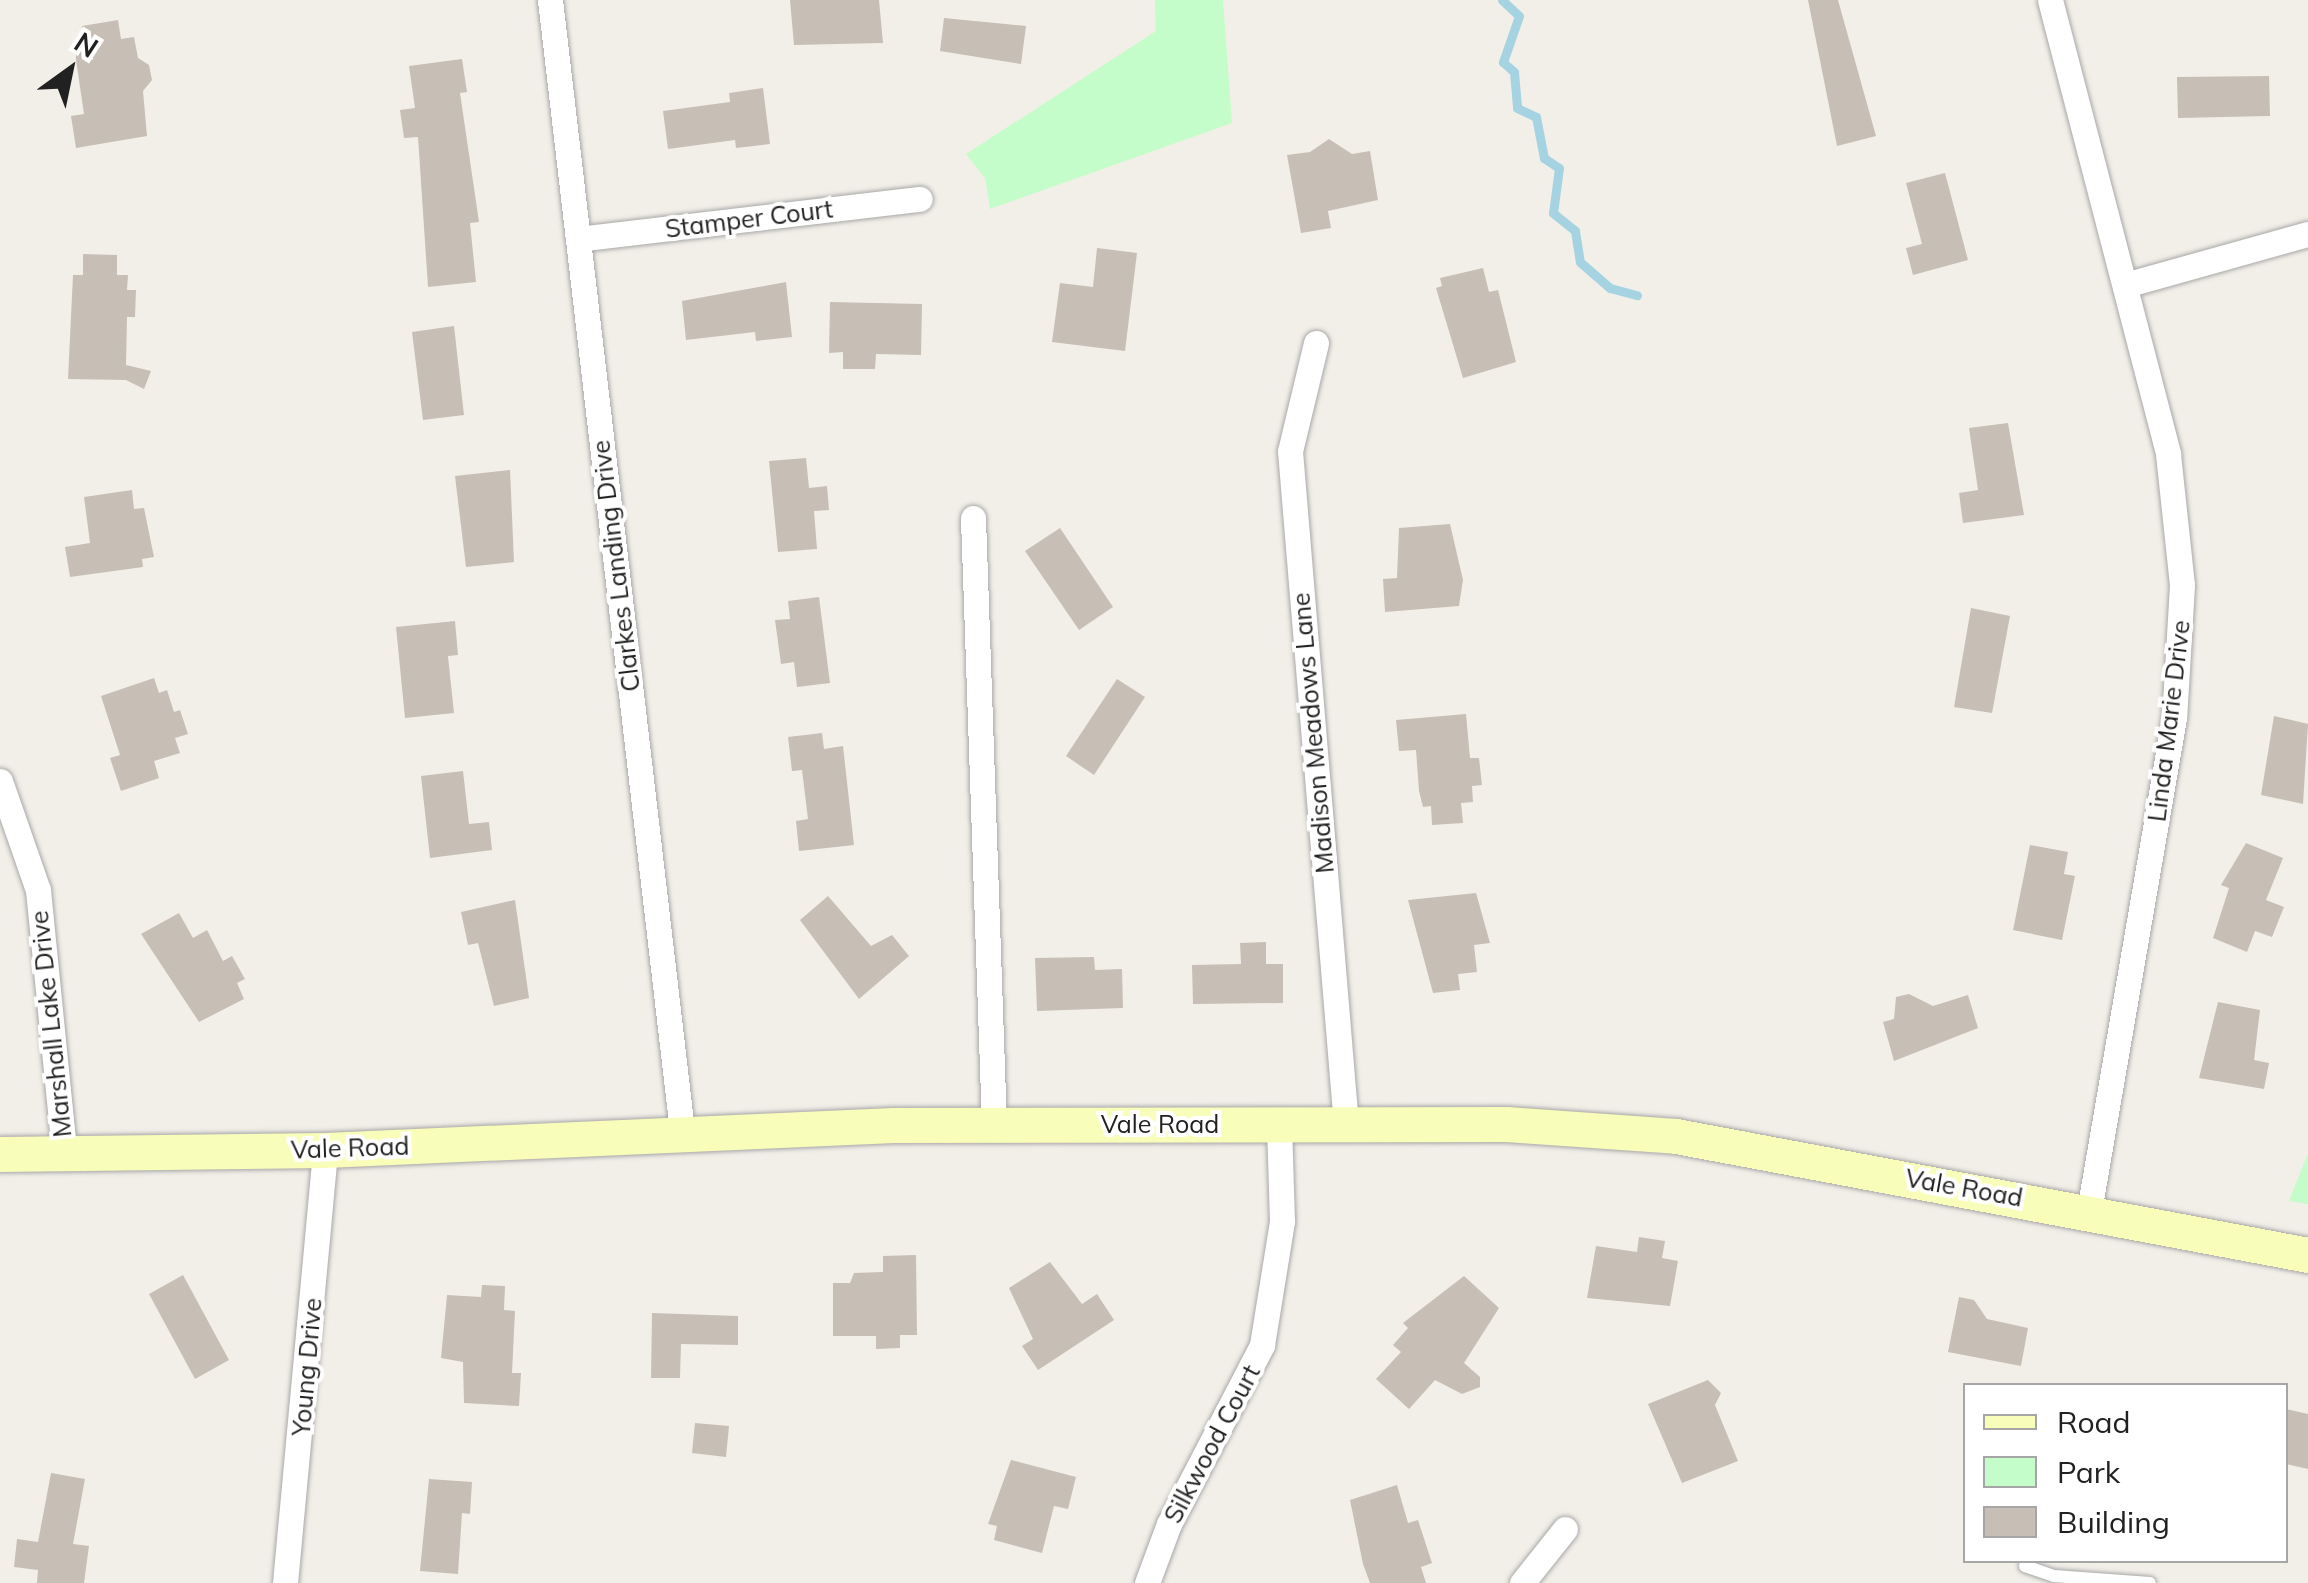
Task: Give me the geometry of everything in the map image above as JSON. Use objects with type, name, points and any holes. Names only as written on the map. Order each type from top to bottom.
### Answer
[{"type":"main road","name":"Vale Road","points":[[0,1154],[325,1150],[682,1131],[994,1124],[1506,1124],[1676,1136],[2308,1255]]},
{"type":"street","name":"Clarkes Landing Drive","points":[[550,0],[682,1131]]},
{"type":"street","name":"Linda Marie Drive","points":[[2050,0],[2168,454],[2180,548],[2181,652],[2089,1211]]},
{"type":"street","name":"Stamper Court","points":[[578,239],[920,198]]},
{"type":"street","points":[[2124,285],[2308,234]]},
{"type":"street","name":"Madison Meadows Lane","points":[[1316,343],[1290,451],[1346,1126]]},
{"type":"street","points":[[974,518],[994,1124]]},
{"type":"street","name":"Marshall Lake Drive","points":[[0,782],[38,890],[64,1152]]},
{"type":"street","name":"Silkwood Court","points":[[1147,1583],[1169,1524],[1262,1345],[1282,1220],[1279,1125]]},
{"type":"street","name":"Young Drive","points":[[286,1583],[325,1150]]},
{"type":"street","points":[[1522,1583],[1565,1529]]},
{"type":"lane","points":[[2025,1566],[2054,1576],[2150,1583]]},
{"type":"green space","points":[[1155,0],[1223,0],[1232,123],[990,209],[985,178],[966,154],[1156,31]]},
{"type":"green space","points":[[2308,1153],[2308,1204],[2289,1201]]},
{"type":"building","points":[[790,0],[879,0],[883,43],[794,45]]},
{"type":"building","points":[[1808,0],[1838,0],[1876,136],[1837,146]]},
{"type":"building","points":[[944,18],[1026,26],[1021,64],[940,51]]},
{"type":"building","points":[[118,20],[121,39],[134,37],[138,58],[149,65],[152,80],[143,91],[147,136],[76,148],[71,116],[84,114],[76,60],[76,46],[85,44],[82,26]]},
{"type":"building","points":[[462,59],[467,92],[460,93],[479,222],[470,223],[476,282],[428,287],[418,137],[404,138],[400,110],[415,108],[409,66]]},
{"type":"building","points":[[2269,76],[2270,116],[2178,118],[2177,77]]},
{"type":"building","points":[[763,88],[770,144],[736,148],[735,140],[668,149],[663,111],[730,102],[729,93]]},
{"type":"building","points":[[1329,139],[1352,154],[1370,151],[1378,200],[1328,211],[1331,228],[1301,233],[1287,155],[1310,152]]},
{"type":"building","points":[[1945,173],[1968,260],[1913,275],[1906,248],[1922,244],[1906,183]]},
{"type":"building","points":[[1097,248],[1137,253],[1125,351],[1052,342],[1060,283],[1093,287]]},
{"type":"building","points":[[83,254],[117,255],[117,275],[128,275],[127,290],[136,290],[135,317],[127,317],[126,365],[151,371],[144,389],[126,380],[68,379],[73,275],[83,275]]},
{"type":"building","points":[[1483,268],[1489,292],[1498,290],[1516,362],[1463,378],[1436,288],[1442,286],[1440,278]]},
{"type":"building","points":[[786,282],[792,337],[756,341],[755,332],[686,340],[682,301]]},
{"type":"building","points":[[830,302],[922,304],[921,355],[876,354],[875,369],[843,369],[843,352],[829,353]]},
{"type":"building","points":[[454,326],[464,415],[423,420],[412,332]]},
{"type":"building","points":[[2008,423],[2024,515],[1963,523],[1959,493],[1978,490],[1969,428]]},
{"type":"building","points":[[806,458],[809,488],[827,486],[829,510],[814,511],[817,549],[778,552],[769,461]]},
{"type":"building","points":[[510,470],[514,562],[466,567],[455,476]]},
{"type":"building","points":[[132,490],[134,509],[144,508],[154,557],[142,559],[143,567],[70,577],[65,547],[90,543],[84,497]]},
{"type":"building","points":[[1450,524],[1463,580],[1459,606],[1385,612],[1383,579],[1397,578],[1399,528]]},
{"type":"building","points":[[1060,528],[1113,607],[1079,630],[1025,551]]},
{"type":"building","points":[[819,597],[830,683],[797,687],[794,662],[781,664],[775,620],[790,619],[788,601]]},
{"type":"building","points":[[1971,608],[2010,616],[1992,713],[1954,707]]},
{"type":"building","points":[[455,621],[458,655],[448,656],[454,713],[405,718],[396,627]]},
{"type":"building","points":[[154,678],[159,693],[167,690],[174,712],[180,710],[188,734],[175,738],[180,753],[154,761],[159,778],[121,791],[110,758],[120,755],[101,696]]},
{"type":"building","points":[[1117,679],[1145,697],[1094,775],[1066,756]]},
{"type":"building","points":[[1466,714],[1470,758],[1479,758],[1482,785],[1472,786],[1473,802],[1461,803],[1463,823],[1432,825],[1431,806],[1423,807],[1419,791],[1416,750],[1399,751],[1396,720]]},
{"type":"building","points":[[2274,716],[2308,724],[2303,804],[2261,795]]},
{"type":"building","points":[[822,733],[824,749],[843,746],[854,845],[799,851],[796,821],[808,819],[802,770],[792,771],[788,737]]},
{"type":"building","points":[[463,771],[469,824],[489,822],[492,850],[430,858],[421,776]]},
{"type":"building","points":[[2246,843],[2283,858],[2266,900],[2284,907],[2272,937],[2255,931],[2247,952],[2213,938],[2229,888],[2221,885]]},
{"type":"building","points":[[2030,845],[2068,852],[2064,874],[2075,876],[2062,940],[2013,930]]},
{"type":"building","points":[[1476,893],[1490,943],[1474,945],[1477,972],[1458,974],[1460,990],[1433,993],[1408,900]]},
{"type":"building","points":[[828,896],[871,946],[892,935],[909,956],[859,999],[800,920]]},
{"type":"building","points":[[515,900],[529,998],[494,1006],[478,943],[468,945],[461,912]]},
{"type":"building","points":[[179,913],[193,938],[207,930],[223,961],[232,956],[245,979],[237,983],[244,999],[199,1022],[141,934]]},
{"type":"building","points":[[1266,942],[1266,964],[1283,964],[1283,1003],[1193,1004],[1192,965],[1241,964],[1240,943]]},
{"type":"building","points":[[1094,957],[1095,970],[1122,969],[1123,1008],[1037,1011],[1035,958]]},
{"type":"building","points":[[1909,994],[1933,1006],[1968,995],[1978,1028],[1894,1061],[1883,1022],[1894,1019],[1896,997]]},
{"type":"building","points":[[2218,1002],[2260,1010],[2254,1060],[2269,1063],[2264,1089],[2199,1078]]},
{"type":"building","points":[[1639,1237],[1665,1241],[1662,1258],[1678,1261],[1670,1306],[1587,1298],[1596,1246],[1637,1252]]},
{"type":"building","points":[[916,1255],[917,1335],[900,1335],[900,1348],[876,1349],[876,1336],[833,1336],[833,1283],[850,1283],[854,1273],[883,1272],[883,1256]]},
{"type":"building","points":[[1050,1262],[1082,1304],[1097,1294],[1114,1320],[1038,1370],[1022,1346],[1033,1339],[1009,1288]]},
{"type":"building","points":[[183,1275],[229,1360],[195,1379],[149,1294]]},
{"type":"building","points":[[1464,1276],[1499,1308],[1464,1363],[1480,1377],[1480,1387],[1462,1394],[1435,1380],[1409,1409],[1376,1379],[1401,1352],[1393,1345],[1408,1328],[1403,1323]]},
{"type":"building","points":[[482,1285],[505,1286],[504,1310],[515,1311],[512,1373],[521,1373],[519,1406],[464,1403],[463,1362],[441,1358],[447,1295],[481,1297]]},
{"type":"building","points":[[1959,1297],[1974,1300],[1987,1319],[2028,1328],[2021,1366],[1948,1352]]},
{"type":"building","points":[[652,1313],[738,1316],[738,1345],[681,1344],[680,1378],[651,1378]]},
{"type":"building","points":[[1708,1380],[1721,1393],[1715,1405],[1738,1461],[1682,1483],[1648,1404]]},
{"type":"building","points":[[2288,1409],[2308,1414],[2308,1469],[2288,1464]]},
{"type":"building","points":[[695,1423],[729,1426],[726,1457],[692,1453]]},
{"type":"building","points":[[1011,1460],[1076,1477],[1068,1509],[1054,1506],[1042,1553],[994,1540],[997,1526],[988,1524]]},
{"type":"building","points":[[51,1473],[85,1479],[73,1544],[89,1546],[84,1583],[37,1583],[38,1570],[14,1567],[17,1539],[38,1542]]},
{"type":"building","points":[[429,1479],[472,1482],[470,1514],[462,1513],[458,1574],[420,1571]]},
{"type":"building","points":[[1397,1485],[1408,1523],[1418,1520],[1432,1563],[1421,1567],[1426,1583],[1370,1583],[1363,1564],[1350,1500]]},
{"type":"waterway","points":[[1502,0],[1519,16],[1503,62],[1514,72],[1517,108],[1536,117],[1544,158],[1559,168],[1553,213],[1575,231],[1580,262],[1610,288],[1637,295]]}]
